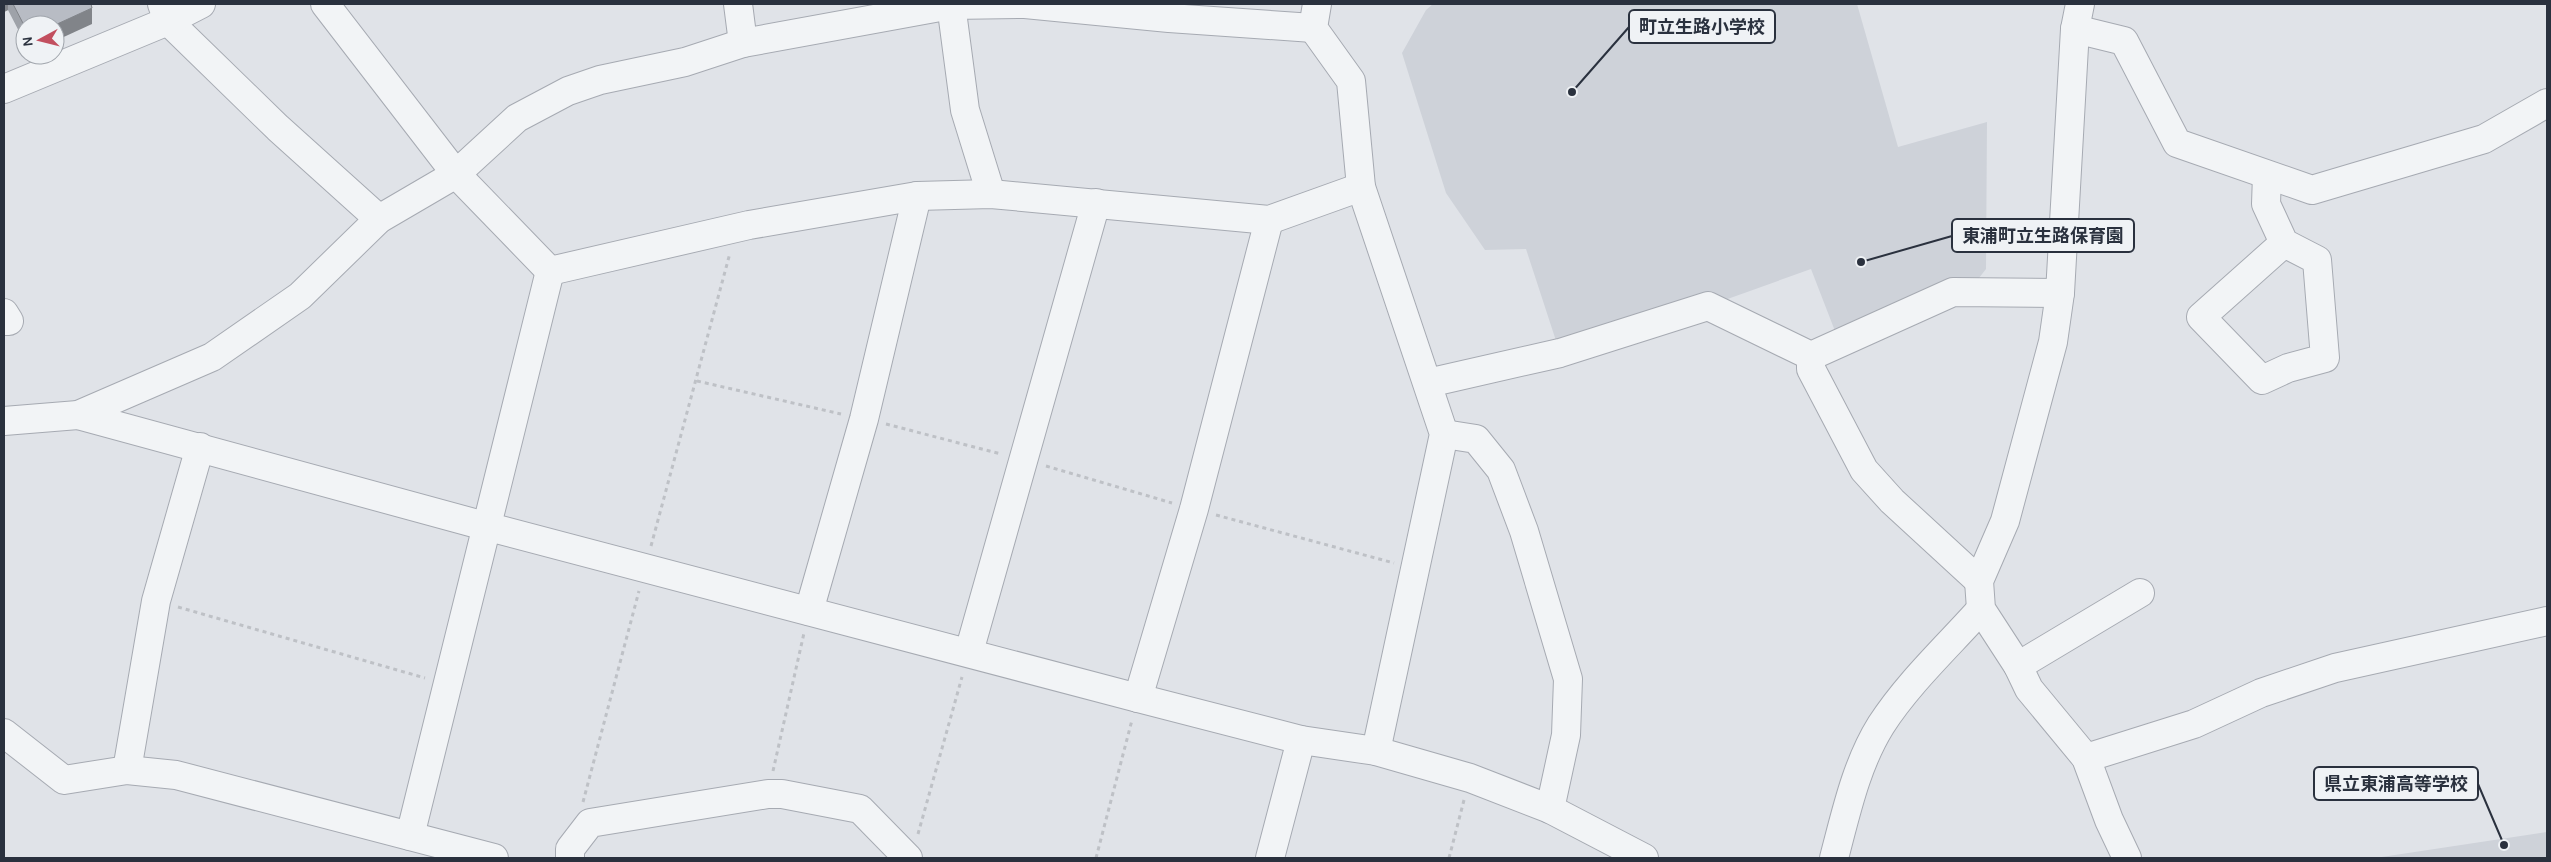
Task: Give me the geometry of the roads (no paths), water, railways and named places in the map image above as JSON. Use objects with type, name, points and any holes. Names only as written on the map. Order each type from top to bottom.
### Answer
[{"type":"street","points":[[4,89],[165,12],[201,4]]},
{"type":"street","points":[[325,4],[456,174],[550,271]]},
{"type":"street","points":[[738,4],[743,43]]},
{"type":"street","points":[[951,4],[965,110],[991,194]]},
{"type":"street","points":[[4,421],[78,415],[212,358],[300,296],[379,219],[456,174],[517,118],[568,91],[600,80],[685,62],[743,43],[951,4],[1025,4],[1136,9],[1168,18],[1315,16],[1351,81],[1361,187],[1444,434],[1376,751]]},
{"type":"street","points":[[165,12],[278,128],[379,219]]},
{"type":"street","points":[[2127,858],[2109,820],[2086,758],[2029,689],[2018,666],[1981,609],[1979,581],[2005,521],[2053,342],[2060,294],[2078,17],[2124,41],[2177,143],[2312,190],[2484,139],[2547,103]]},
{"type":"street","points":[[2267,175],[2266,204],[2284,243],[2317,260],[2325,358],[2288,368],[2262,380],[2201,317],[2284,243]]},
{"type":"street","points":[[550,271],[737,228],[917,196],[991,194],[1269,220],[1361,187]]},
{"type":"street","points":[[809,611],[864,419],[917,196]]},
{"type":"street","points":[[969,652],[1025,460],[1096,203]]},
{"type":"street","points":[[1138,698],[1194,509],[1269,220]]},
{"type":"street","points":[[410,836],[485,526],[550,271]]},
{"type":"street","points":[[1811,356],[1953,292],[2060,294]]},
{"type":"street","points":[[1428,383],[1560,353],[1708,306],[1811,356]]},
{"type":"street","points":[[4,313],[9,321],[4,321]]},
{"type":"street","points":[[1811,356],[1811,369],[1864,470],[1892,501],[1979,581]]},
{"type":"street","points":[[78,415],[485,526],[1138,698],[1301,740],[1376,751],[1470,778],[1550,809],[1636,856]]},
{"type":"street","points":[[1444,434],[1476,439],[1501,470],[1524,531],[1561,654],[1568,679],[1566,735],[1550,809]]},
{"type":"street","points":[[127,770],[156,601],[200,447]]},
{"type":"street","points":[[2018,666],[2140,593]]},
{"type":"street","points":[[1834,858],[1860,766],[1881,725],[1907,691],[1981,609]]},
{"type":"street","points":[[2086,758],[2194,724],[2261,693],[2335,668],[2547,621]]},
{"type":"street","points":[[4,733],[64,780],[127,770],[176,775],[494,858]]},
{"type":"street","points":[[1270,858],[1301,740]]},
{"type":"street","points":[[570,858],[570,849],[590,823],[768,794],[782,794],[860,809],[912,849]]},
{"type":"place","name":"町立生路小学校","points":[[1572,92]]},
{"type":"place","name":"東浦町立生路保育園","points":[[1861,262]]},
{"type":"place","name":"県立東浦高等学校","points":[[2504,845]]}]
